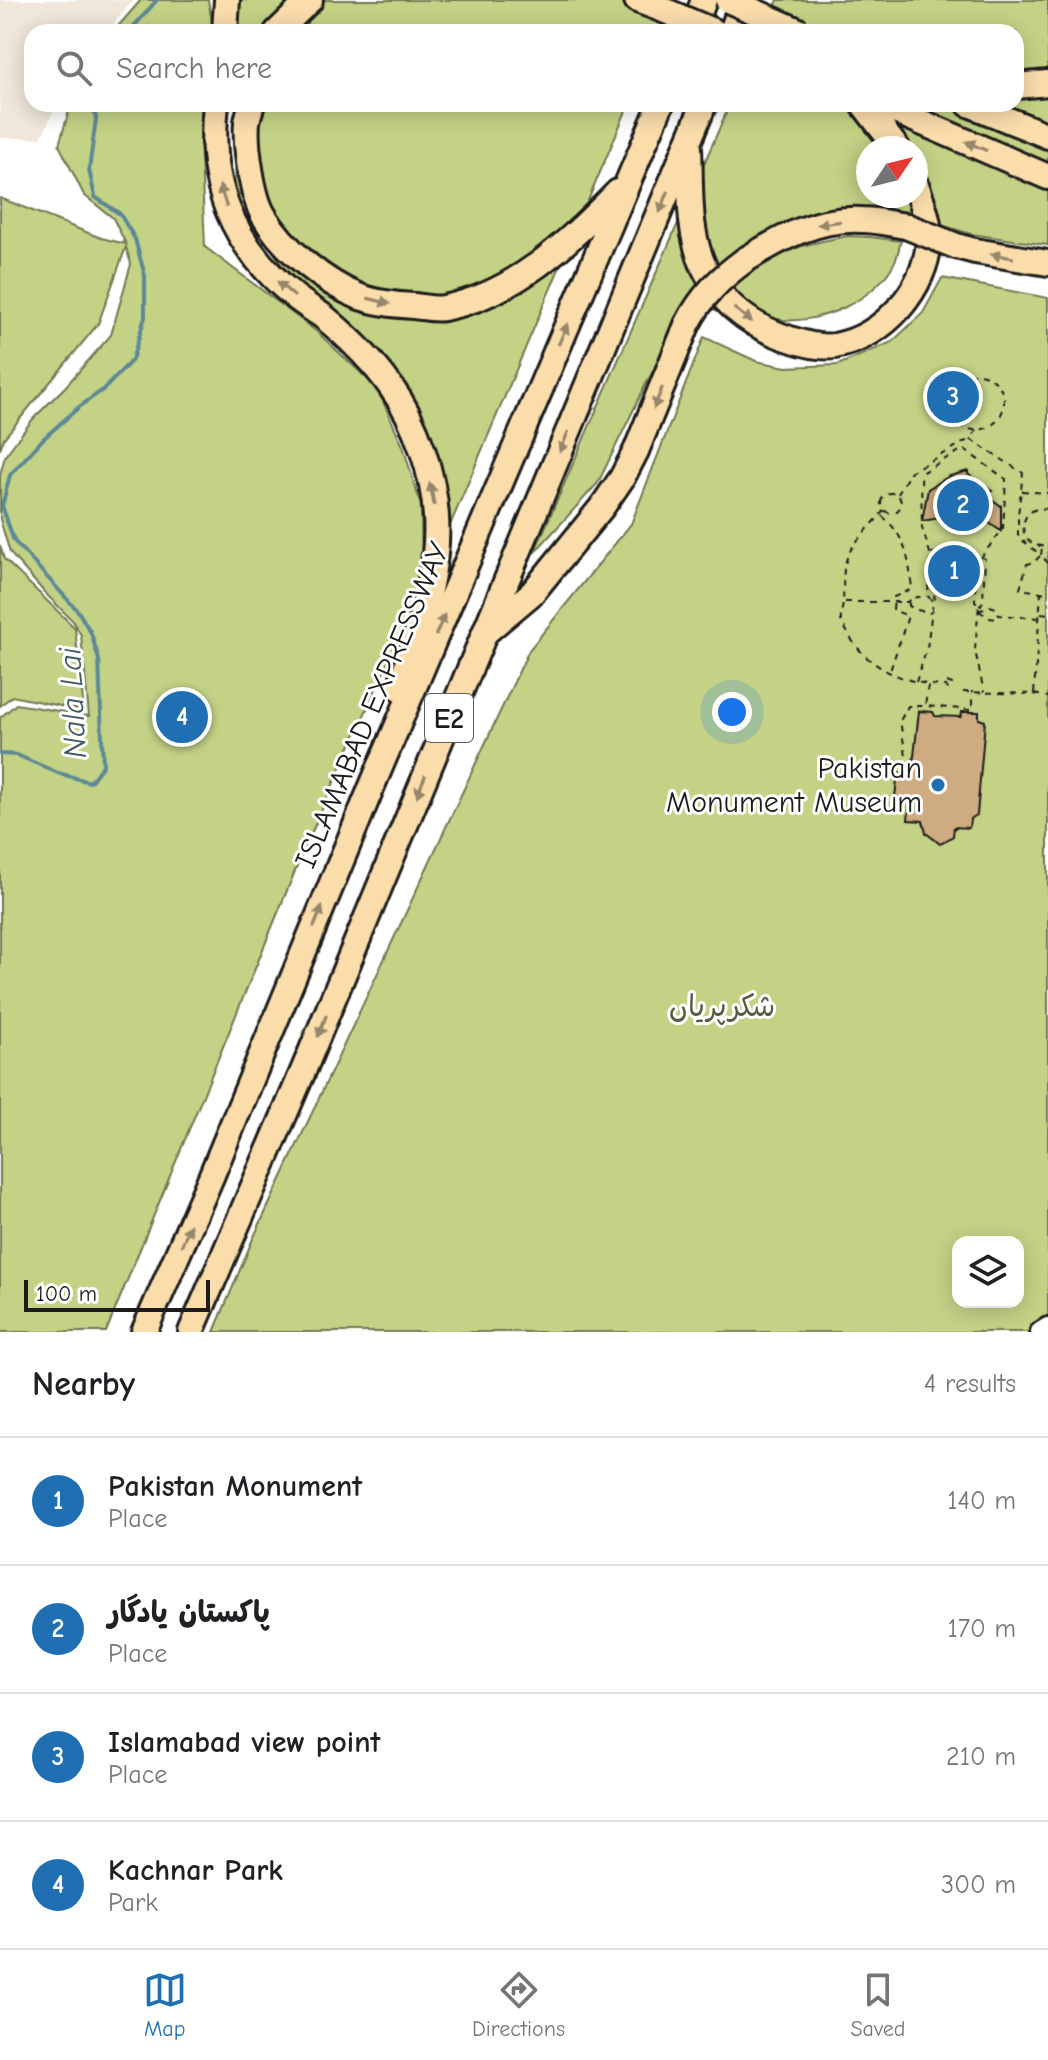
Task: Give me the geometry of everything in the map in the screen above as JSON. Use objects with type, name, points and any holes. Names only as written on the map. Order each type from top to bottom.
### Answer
[{"type":"highway","points":[[226,24],[227,0]]},
{"type":"highway","points":[[285,24],[310,0]]},
{"type":"highway","points":[[637,0],[696,24]]},
{"type":"highway","points":[[695,24],[704,0]]},
{"type":"highway","points":[[728,0],[783,24]]},
{"type":"highway","points":[[735,24],[743,0]]},
{"type":"highway","points":[[1024,85],[1048,83]]},
{"type":"highway","points":[[215,112],[215,168],[234,225],[260,264],[345,336],[392,387],[414,428],[432,489],[436,515],[434,567],[372,786]]},
{"type":"highway","points":[[250,112],[247,121],[250,176],[262,215],[282,241],[317,273],[360,297],[393,305],[441,309],[495,291],[556,252],[628,181]]},
{"type":"highway","name":"ISLAMABAD EXPRESSWAY","points":[[144,1332],[658,112]]},
{"type":"highway","name":"E2","points":[[191,1332],[304,1069],[701,112]]},
{"type":"highway","points":[[869,112],[888,136]]},
{"type":"highway","points":[[898,112],[1048,177]]},
{"type":"highway","points":[[989,112],[1048,136]]},
{"type":"highway","points":[[689,142],[693,233],[705,270],[728,304],[748,320],[769,332],[806,344],[833,346],[868,335],[897,311],[917,284],[925,262],[930,236],[922,208]]},
{"type":"highway","points":[[484,634],[532,593],[602,507],[636,451],[698,303],[727,273],[745,260],[780,238],[821,222],[861,219],[906,226],[975,251],[1048,263]]},
{"type":"main road","points":[[1040,1332],[1048,1327]]},
{"type":"path","points":[[898,494],[910,472],[997,421],[1002,413],[1004,395],[994,380],[977,374],[968,375],[953,386],[948,404],[956,421],[977,430]]},
{"type":"path","points":[[970,439],[1023,473],[1018,537],[1048,563]]},
{"type":"path","points":[[930,553],[950,555],[956,549],[966,557],[966,561],[976,561],[1003,529],[1006,479],[963,449],[921,473],[922,528],[930,553],[928,596],[933,602]]},
{"type":"path","points":[[1021,491],[1048,493]]},
{"type":"path","points":[[891,492],[898,494],[902,503],[899,510],[890,513],[884,510],[881,504],[883,497],[891,492]]},
{"type":"path","points":[[1048,509],[1035,509],[1023,523],[1028,540],[1042,547],[1048,546]]},
{"type":"path","points":[[884,510],[860,536],[849,554],[842,573],[841,620],[870,662],[916,682],[945,686]]},
{"type":"path","points":[[881,515],[895,527],[909,561],[912,589],[894,597],[893,610],[908,616],[890,672]]},
{"type":"path","points":[[1042,547],[1041,555],[1027,564],[1020,589],[1048,593]]},
{"type":"path","points":[[916,682],[927,648],[938,555]]},
{"type":"path","points":[[981,557],[985,559],[983,601],[979,604],[975,650],[984,692]]},
{"type":"path","points":[[976,561],[975,601],[979,604]]},
{"type":"path","points":[[929,573],[936,575]]},
{"type":"path","points":[[976,578],[984,578]]},
{"type":"path","points":[[1034,694],[1041,592]]},
{"type":"path","points":[[843,602],[908,602],[910,598],[928,596]]},
{"type":"path","points":[[908,602],[917,610],[932,613]]},
{"type":"path","points":[[978,611],[990,606],[996,608],[999,615],[1048,621]]},
{"type":"path","points":[[978,611],[990,618],[997,619],[998,616]]},
{"type":"path","points":[[1040,613],[1048,614]]},
{"type":"path","points":[[925,706],[928,685]]},
{"type":"path","points":[[908,767],[900,721],[908,706],[972,710],[972,691]]},
{"type":"path","points":[[963,692],[1048,697]]},
{"type":"shaded area","points":[[0,0],[134,0],[113,24],[24,24],[24,112],[53,112],[41,138],[0,138]]},
{"type":"green space","points":[[141,0],[208,0],[212,24],[120,24]]},
{"type":"green space","points":[[239,0],[674,0],[664,24],[239,24]]},
{"type":"green space","points":[[778,0],[1048,0],[1048,245],[971,234],[885,208],[830,209],[798,217],[770,230],[735,252],[695,291],[598,483],[534,553],[727,112],[1024,112],[1024,24],[767,24]]},
{"type":"green space","points":[[69,112],[203,112],[200,131],[205,247],[317,332],[377,388],[403,446],[421,506],[422,586],[302,854],[106,1332],[0,1332],[0,718],[16,704],[89,716],[81,635],[73,621],[10,553],[0,519],[0,475],[5,456],[33,419],[111,335],[131,264],[126,247],[98,324],[4,438],[0,449],[0,198],[101,238],[126,244],[113,218],[84,195],[59,145]]},
{"type":"green space","points":[[237,112],[626,112],[451,523],[401,382],[282,266],[235,187]]},
{"type":"green space","points":[[848,236],[901,241],[888,273],[862,298],[845,307],[810,319],[775,319],[756,311],[728,290],[758,266],[790,250]]},
{"type":"green space","name":"شکرپریاں","points":[[942,278],[1048,298],[1048,1332],[214,1332],[252,1241],[529,650],[631,524],[704,337],[756,361],[786,367],[838,365],[892,342],[923,313]]},
{"type":"green space","points":[[0,545],[4,559],[75,628],[84,711],[12,696],[0,706]]},
{"type":"building","points":[[968,471],[992,491],[988,496],[1001,506],[1001,531],[976,514],[975,507],[952,516],[922,521],[928,489],[950,476]]},
{"type":"building","name":"Pakistan Monument Museum","points":[[919,711],[933,712],[935,716],[961,717],[962,712],[979,712],[979,719],[985,721],[977,815],[970,819],[969,828],[954,827],[953,836],[940,844],[926,833],[923,821],[908,820],[910,799],[895,797],[898,772],[912,774]]},
{"type":"waterway","name":"Nala Lai","points":[[136,24],[157,0]]},
{"type":"waterway","name":"Nala Lai","points":[[0,754],[17,755],[58,773],[90,782],[103,765],[99,660],[91,633],[78,611],[14,541],[2,506],[10,475],[43,439],[104,389],[132,360],[145,317],[145,276],[135,239],[120,214],[95,197],[89,170],[95,112]]},
{"type":"place","name":"Islamabad view point","points":[[953,397]]},
{"type":"place","name":"پاکستان یادگار","points":[[963,505]]},
{"type":"place","name":"Pakistan Monument","points":[[954,571]]},
{"type":"place","name":"Kachnar Park","points":[[182,717]]},
{"type":"place","name":"Pakistan Monument Museum","points":[[938,785]]}]
